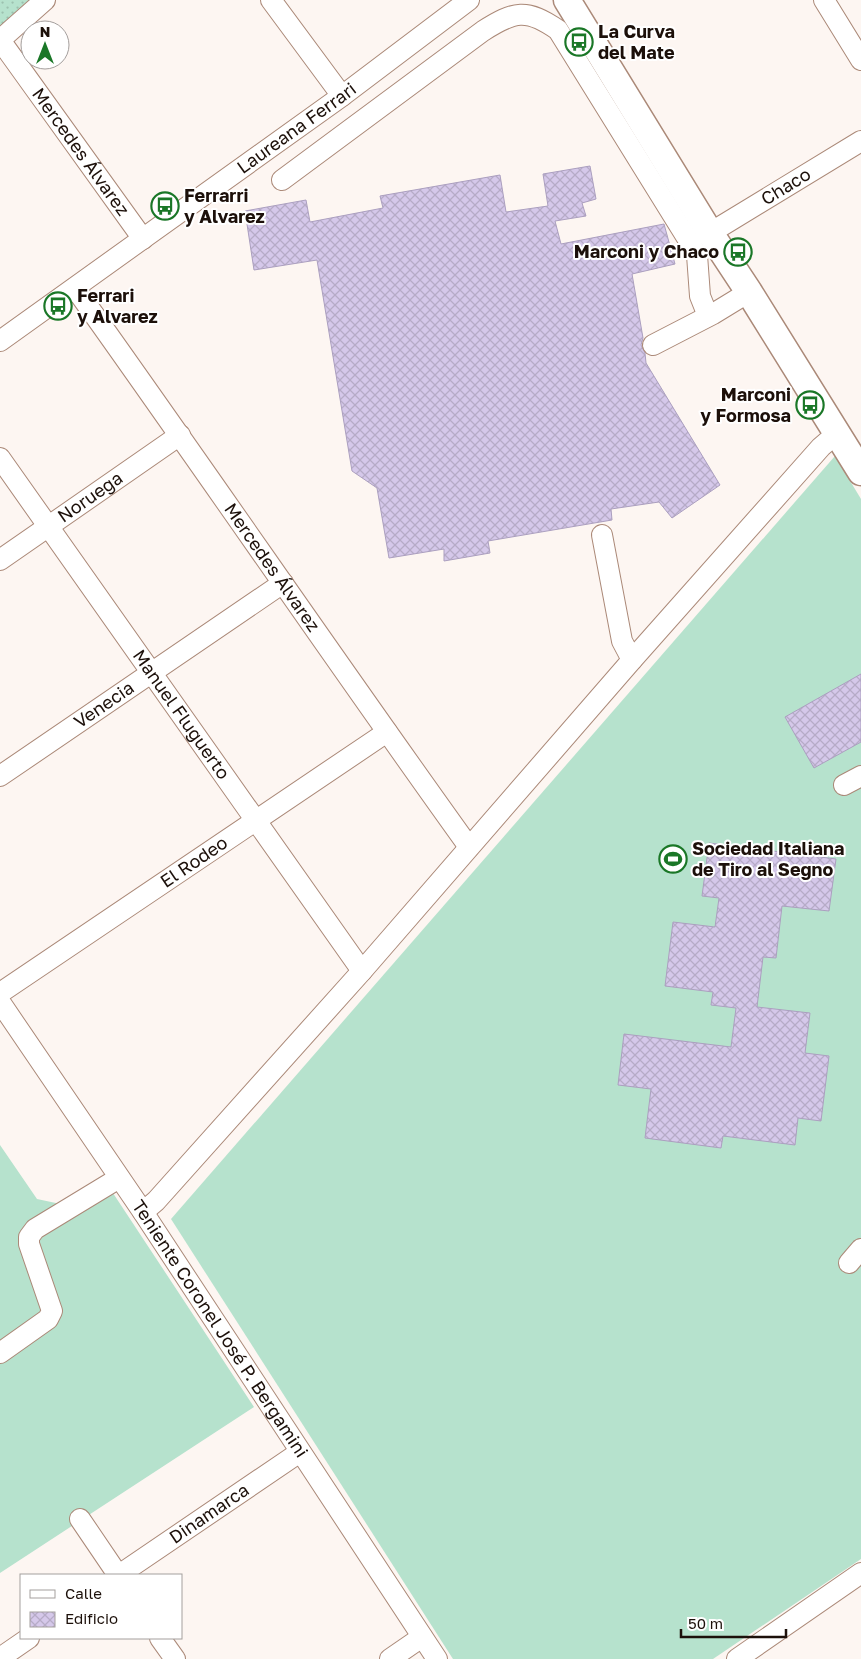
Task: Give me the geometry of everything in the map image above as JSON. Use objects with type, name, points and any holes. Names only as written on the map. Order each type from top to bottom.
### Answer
[{"type":"main road","points":[[567,0],[710,233],[861,472]]},
{"type":"street","points":[[0,40],[45,0]]},
{"type":"street","points":[[271,0],[342,96]]},
{"type":"street","name":"Laureana Ferrari","points":[[0,341],[342,96],[469,0]]},
{"type":"street","points":[[824,0],[861,60]]},
{"type":"street","points":[[282,180],[501,20],[516,15],[532,15],[544,20],[558,30],[692,246],[697,255],[700,296],[708,316]]},
{"type":"street","name":"Mercedes Álvarez","points":[[0,40],[143,239]]},
{"type":"street","name":"Chaco","points":[[710,233],[861,141]]},
{"type":"street","name":"Mercedes Álvarez","points":[[75,288],[180,435],[386,732],[469,847]]},
{"type":"street","points":[[653,345],[749,292]]},
{"type":"street","name":"Noruega","points":[[0,560],[180,435]]},
{"type":"street","points":[[142,1212],[156,1201],[362,971],[821,446],[839,436]]},
{"type":"street","name":"Manuel Fluguerto","points":[[0,458],[362,971]]},
{"type":"street","points":[[602,535],[622,641],[632,660]]},
{"type":"street","name":"Venecia","points":[[0,776],[283,583]]},
{"type":"street","name":"El Rodeo","points":[[0,993],[386,732]]},
{"type":"street","name":"Teniente Coronel José P. Bergamini","points":[[0,1002],[142,1212],[437,1659]]},
{"type":"street","points":[[0,1353],[48,1319],[52,1311],[28,1244],[28,1237],[35,1229],[119,1178]]},
{"type":"street","name":"Dinamarca","points":[[120,1574],[300,1452]]},
{"type":"street","points":[[80,1519],[118,1574]]},
{"type":"street","points":[[736,1659],[861,1573]]},
{"type":"street","points":[[390,1659],[422,1637]]},
{"type":"street","points":[[0,1658],[28,1639]]},
{"type":"street","points":[[161,1639],[175,1659]]},
{"type":"green space","points":[[0,0],[45,0],[22,20],[20,20],[20,22],[0,40]]},
{"type":"green space","name":"Sociedad Italiana de Tiro al Segno","points":[[835,456],[861,499],[861,1559],[713,1659],[453,1659],[171,1219]]},
{"type":"green space","points":[[0,1145],[37,1199],[70,1206],[105,1181],[254,1407],[0,1573]]},
{"type":"building","points":[[590,166],[596,199],[582,203],[586,216],[555,221],[561,244],[664,224],[675,264],[632,274],[643,338],[641,345],[645,353],[646,363],[720,485],[672,518],[659,502],[611,509],[612,520],[488,541],[490,553],[444,561],[444,549],[389,558],[377,488],[352,471],[317,260],[254,270],[245,211],[306,200],[310,222],[383,208],[380,196],[500,175],[506,212],[548,206],[543,174]]},
{"type":"building","points":[[861,674],[861,742],[814,768],[785,717]]},
{"type":"building","points":[[709,843],[836,859],[829,911],[782,906],[776,958],[763,957],[757,1007],[810,1013],[805,1053],[829,1056],[821,1121],[798,1118],[795,1145],[723,1136],[721,1148],[645,1138],[651,1089],[618,1085],[624,1034],[731,1047],[736,1008],[711,1005],[713,992],[665,986],[673,922],[715,927],[719,898],[702,896]]},
{"type":"place","name":"La Curva del Mate","points":[[579,42]]},
{"type":"place","name":"Ferrarri y Alvarez","points":[[165,206]]},
{"type":"place","name":"Marconi y Chaco","points":[[738,252]]},
{"type":"place","name":"Ferrari y Alvarez","points":[[58,306]]},
{"type":"place","name":"Marconi y Formosa","points":[[810,405]]},
{"type":"place","name":"Sociedad Italiana de Tiro al Segno","points":[[673,859]]}]
